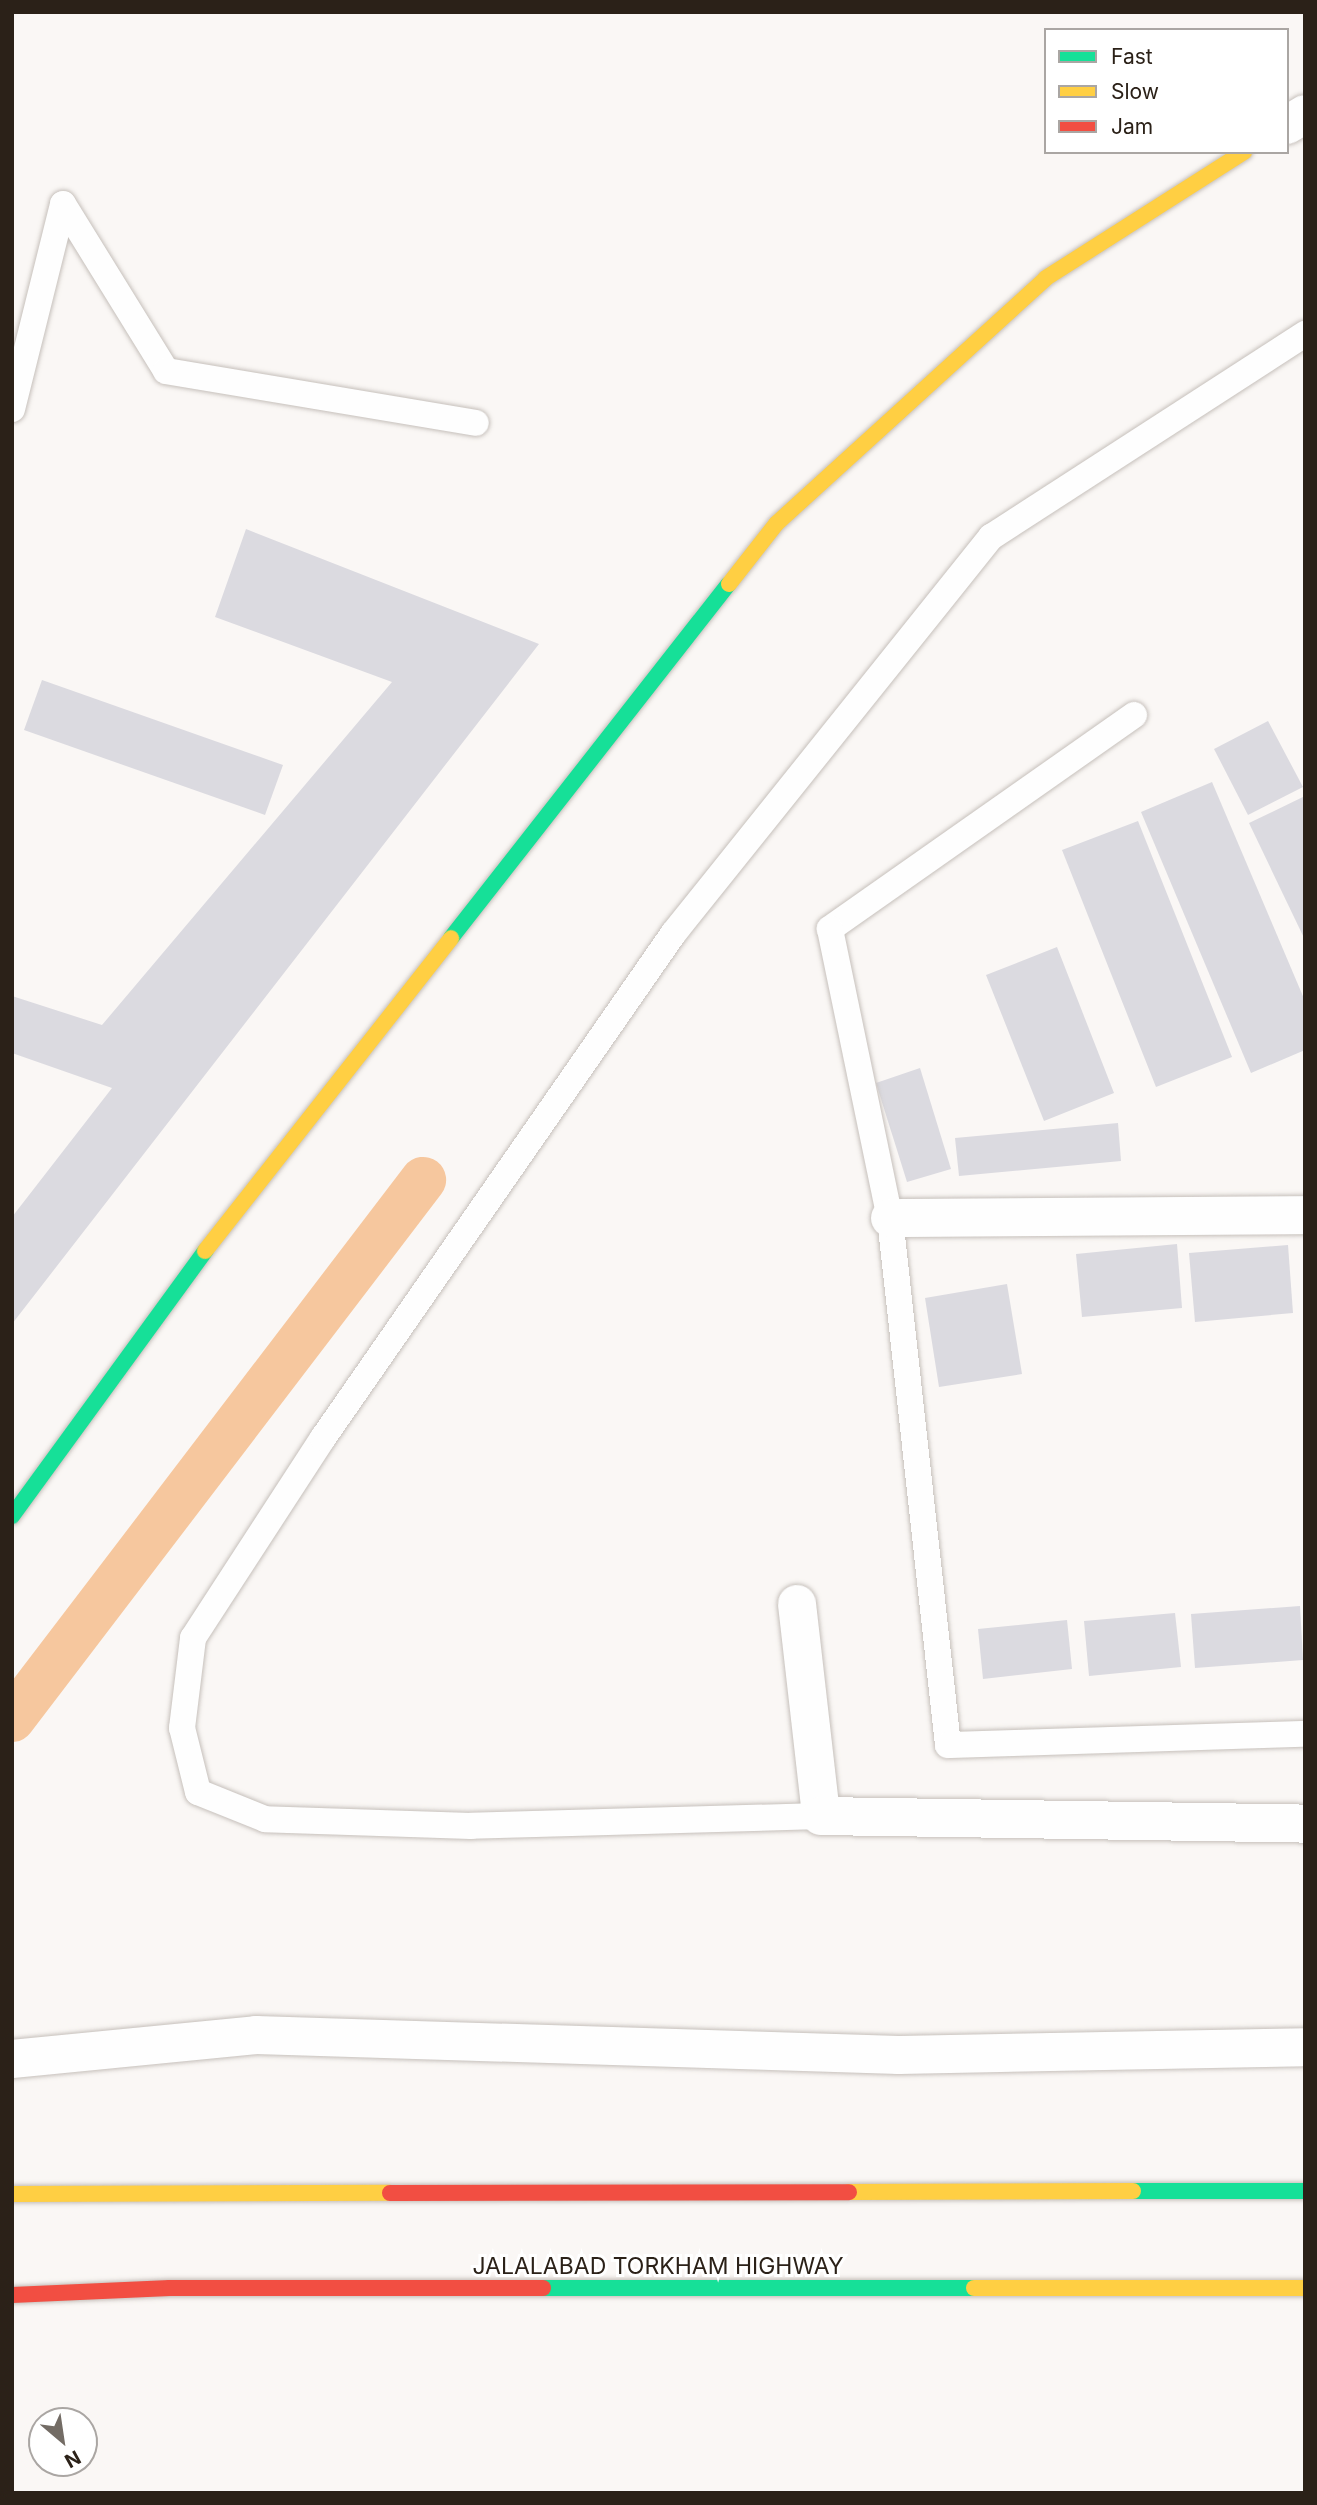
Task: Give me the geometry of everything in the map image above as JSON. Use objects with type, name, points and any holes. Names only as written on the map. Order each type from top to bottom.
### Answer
[{"type":"main road","points":[[12,1516],[214,1239],[776,524],[1046,278],[1241,154]]},
{"type":"main road","points":[[12,2194],[1305,2191]]},
{"type":"main road","name":"JALALABAD TORKHAM HIGHWAY","points":[[12,2295],[170,2288],[1305,2288]]},
{"type":"street","points":[[1289,124],[1305,114]]},
{"type":"street","points":[[890,1218],[1305,1215]]},
{"type":"street","points":[[797,1604],[821,1816],[1305,1824]]},
{"type":"street","points":[[12,2059],[256,2035],[899,2055],[1305,2047]]},
{"type":"lane","points":[[12,409],[63,204],[166,371],[475,423]]},
{"type":"lane","points":[[821,1816],[471,1826],[265,1819],[198,1792],[182,1728],[193,1638],[331,1427],[673,934],[990,537],[1305,334]]},
{"type":"lane","points":[[1134,715],[830,929],[890,1218],[948,1745],[1305,1734]]},
{"type":"building","points":[[246,529],[539,644],[12,1324],[12,1217],[112,1088],[12,1053],[12,996],[102,1025],[392,682],[215,617]]},
{"type":"building","points":[[42,680],[283,765],[265,815],[24,730]]},
{"type":"building","points":[[1268,721],[1303,787],[1248,815],[1214,749]]},
{"type":"building","points":[[1212,782],[1305,1001],[1305,1050],[1251,1073],[1141,812]]},
{"type":"building","points":[[1305,796],[1305,940],[1249,823]]},
{"type":"building","points":[[1138,821],[1232,1057],[1156,1087],[1062,850]]},
{"type":"building","points":[[1057,947],[1114,1093],[1044,1121],[986,975]]},
{"type":"building","points":[[920,1068],[951,1169],[907,1182],[876,1083]]},
{"type":"building","points":[[1118,1123],[1121,1161],[959,1176],[955,1138]]},
{"type":"building","points":[[1177,1244],[1182,1308],[1082,1317],[1076,1254]]},
{"type":"building","points":[[1288,1245],[1293,1313],[1195,1322],[1189,1253]]},
{"type":"building","points":[[1007,1284],[1022,1374],[939,1387],[925,1298]]},
{"type":"building","points":[[1300,1606],[1303,1660],[1195,1668],[1191,1614]]},
{"type":"building","points":[[1175,1613],[1181,1667],[1089,1676],[1084,1621]]},
{"type":"building","points":[[1067,1620],[1072,1669],[983,1679],[978,1629]]},
{"type":"waterway","points":[[12,1719],[423,1180]]},
{"type":"traffic: fast","points":[[451,938],[729,584]]},
{"type":"traffic: fast","points":[[12,1516],[205,1251]]},
{"type":"traffic: fast","points":[[1133,2191],[1305,2191]]},
{"type":"traffic: fast","points":[[543,2288],[974,2288]]},
{"type":"traffic: slow","points":[[729,584],[776,524],[1046,278],[1241,154]]},
{"type":"traffic: slow","points":[[205,1251],[451,938]]},
{"type":"traffic: slow","points":[[849,2192],[1133,2191]]},
{"type":"traffic: slow","points":[[12,2194],[390,2193]]},
{"type":"traffic: slow","points":[[974,2288],[1305,2288]]},
{"type":"traffic: jam","points":[[390,2193],[849,2192]]},
{"type":"traffic: jam","points":[[12,2295],[170,2288],[543,2288]]}]
